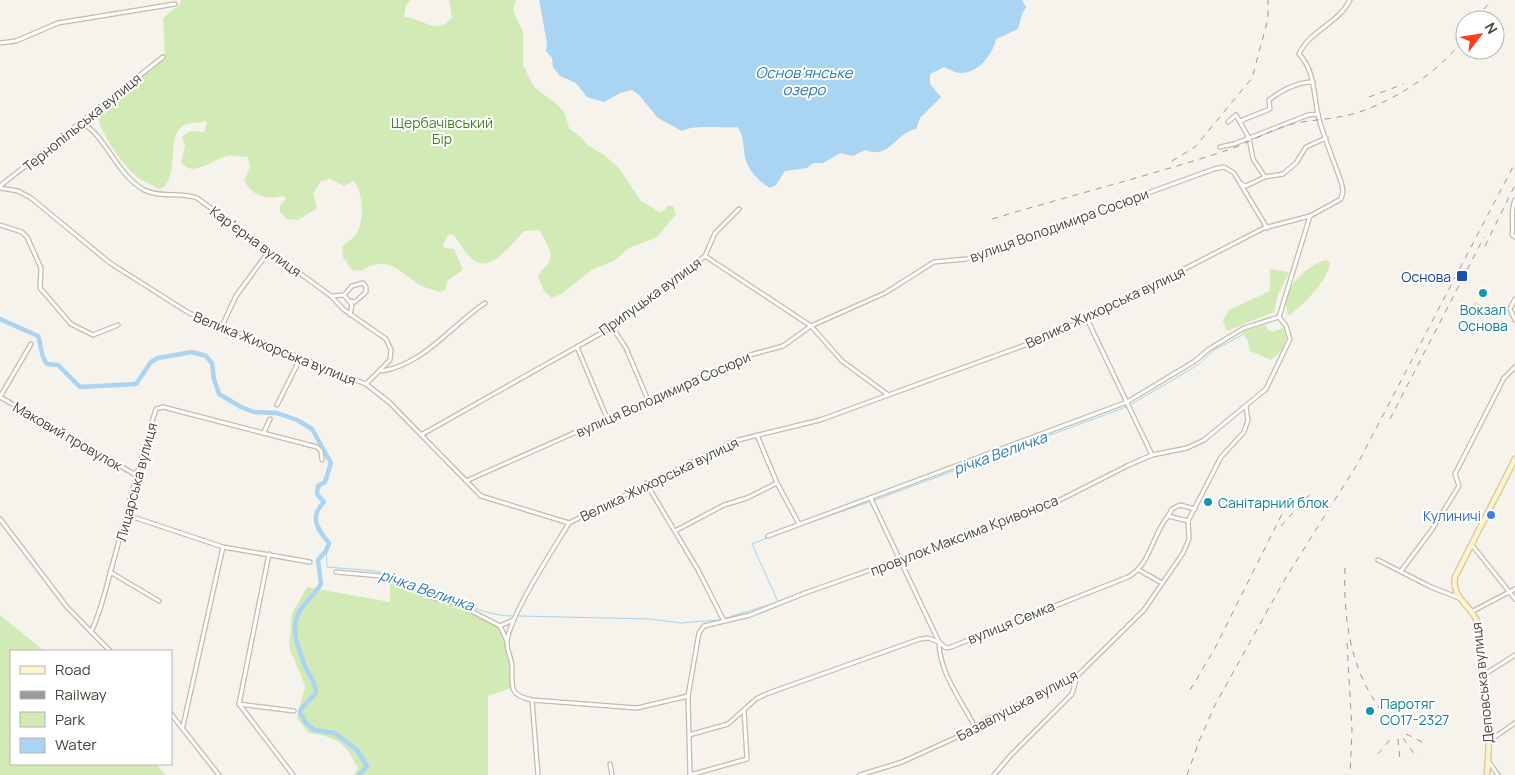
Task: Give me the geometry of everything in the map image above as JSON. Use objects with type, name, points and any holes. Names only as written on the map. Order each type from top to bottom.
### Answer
[{"type":"main road","points":[[1459,598],[1454,585],[1455,577],[1515,459]]},
{"type":"main road","name":"Деповська вулиця","points":[[1459,598],[1473,611],[1477,621],[1489,741],[1487,775]]},
{"type":"street","name":"Велика Жихорська вулиця","points":[[0,187],[18,191],[31,198],[110,263],[189,313],[366,384],[389,402],[481,496],[569,523],[646,483],[734,441],[820,420],[1028,344],[1087,319],[1267,228],[1310,216],[1341,199],[1344,192],[1318,114],[1314,82],[1304,59],[1299,54],[1308,39],[1341,13],[1350,0]]},
{"type":"street","points":[[0,43],[16,41],[58,23],[175,4]]},
{"type":"street","name":"Тернопільська вулиця","points":[[0,187],[163,57]]},
{"type":"street","points":[[1240,121],[1270,109],[1270,100],[1278,93],[1302,82],[1314,82]]},
{"type":"street","points":[[1220,147],[1249,138],[1288,121],[1318,114]]},
{"type":"street","points":[[1228,122],[1236,115],[1249,138],[1253,159],[1265,177]]},
{"type":"street","name":"Кар’єрна вулиця","points":[[82,123],[94,130],[125,174],[145,190],[188,195],[197,198],[331,296],[350,315],[386,339],[392,350],[390,360],[366,384]]},
{"type":"street","points":[[1241,184],[1246,186],[1265,177],[1283,174],[1296,163],[1306,147],[1326,138]]},
{"type":"street","name":"вулиця Володимира Сосюри","points":[[466,481],[750,355],[783,346],[811,326],[886,293],[934,262],[966,259],[1214,169],[1230,168],[1241,184]]},
{"type":"street","points":[[1241,184],[1267,228]]},
{"type":"street","points":[[1515,200],[1511,208],[1514,222],[1512,235],[1515,236]]},
{"type":"street","points":[[705,256],[715,233],[738,209]]},
{"type":"street","points":[[768,536],[1127,402],[1196,361],[1209,349],[1244,328],[1278,317],[1310,216]]},
{"type":"street","points":[[0,225],[22,232],[27,237],[41,268],[40,288],[71,324],[93,335],[118,325]]},
{"type":"street","points":[[222,326],[236,296],[269,251]]},
{"type":"street","name":"Прилуцька вулиця","points":[[422,435],[612,327],[705,256],[811,326],[842,361],[888,394]]},
{"type":"street","points":[[331,296],[344,295],[352,286],[363,283],[366,287],[362,297],[355,302],[350,301]]},
{"type":"street","points":[[344,295],[352,306],[350,315]]},
{"type":"street","points":[[1515,299],[1510,308],[1515,320]]},
{"type":"street","points":[[381,371],[404,366],[453,329],[464,317],[485,303]]},
{"type":"street","name":"провулок Максима Кривоноса","points":[[690,775],[688,696],[699,633],[704,626],[750,615],[805,592],[899,561],[1040,510],[1152,455],[1188,448],[1204,440],[1266,390],[1290,339],[1286,326],[1278,317]]},
{"type":"street","points":[[1087,319],[1152,455]]},
{"type":"street","points":[[612,327],[626,348],[648,400]]},
{"type":"street","points":[[0,397],[31,344]]},
{"type":"street","points":[[577,347],[607,418]]},
{"type":"street","points":[[277,405],[300,359]]},
{"type":"street","points":[[1402,571],[1431,531],[1459,486],[1455,474],[1504,378],[1515,367]]},
{"type":"street","name":"Маковий провулок","points":[[0,397],[136,475]]},
{"type":"street","name":"Лицарська вулиця","points":[[91,632],[100,613],[136,475],[156,409],[163,407],[317,447],[321,450],[322,460]]},
{"type":"street","points":[[1168,516],[1188,521],[1221,457],[1244,432],[1248,420],[1246,408]]},
{"type":"street","points":[[264,432],[270,419]]},
{"type":"street","points":[[757,435],[777,483],[799,524]]},
{"type":"street","points":[[646,483],[675,531],[724,622]]},
{"type":"street","points":[[675,531],[724,505],[748,498],[777,483]]},
{"type":"street","points":[[871,498],[899,561],[939,642],[939,657],[942,665],[975,727]]},
{"type":"street","points":[[1162,583],[1139,570],[1157,539],[1160,526],[1172,509],[1180,505],[1195,509]]},
{"type":"street","points":[[127,515],[223,548],[310,562]]},
{"type":"street","points":[[0,519],[67,607],[109,650]]},
{"type":"street","name":"Базавлуцька вулиця","points":[[860,775],[902,762],[966,733],[983,721],[1078,675],[1144,610],[1187,546],[1189,539],[1188,521]]},
{"type":"street","points":[[507,641],[513,620],[569,523]]},
{"type":"street","points":[[1472,545],[1515,599]]},
{"type":"street","points":[[183,726],[223,548]]},
{"type":"street","points":[[269,554],[239,704],[293,775]]},
{"type":"street","name":"Деповська вулиця","points":[[1378,560],[1431,587],[1459,598]]},
{"type":"street","name":"вулиця Семка","points":[[689,735],[728,724],[756,699],[766,694],[879,652],[928,638],[939,642],[946,648],[951,647],[1139,570]]},
{"type":"street","points":[[110,572],[159,601]]},
{"type":"street","points":[[336,572],[392,577],[434,598],[458,604],[500,626],[507,641],[512,663],[512,688],[518,697],[532,700],[636,708],[688,696]]},
{"type":"street","points":[[1473,611],[1515,589]]},
{"type":"street","points":[[500,626],[513,620]]},
{"type":"street","points":[[1482,676],[1515,655]]},
{"type":"street","points":[[994,775],[1011,755],[1072,694],[1078,675]]},
{"type":"street","points":[[532,700],[538,775]]},
{"type":"street","points":[[239,704],[294,711]]},
{"type":"street","points":[[690,775],[746,759],[744,710]]},
{"type":"street","points":[[172,715],[183,726],[220,775]]},
{"type":"street","points":[[1489,741],[1515,723]]},
{"type":"street","points":[[1489,762],[1498,775]]},
{"type":"street","points":[[610,764],[612,775]]},
{"type":"green space","name":"Щербачівський Бір","points":[[181,0],[411,0],[406,5],[404,17],[429,25],[440,26],[452,18],[449,0],[516,0],[513,10],[523,32],[523,65],[534,87],[559,106],[565,114],[569,128],[581,137],[587,145],[604,155],[618,167],[641,201],[661,213],[668,206],[673,206],[676,214],[657,237],[629,248],[614,261],[593,269],[561,294],[552,298],[544,291],[538,277],[551,256],[539,230],[524,231],[496,259],[482,263],[475,261],[469,256],[453,234],[448,235],[443,244],[444,248],[454,249],[463,270],[448,280],[445,290],[440,292],[420,285],[392,266],[385,264],[371,266],[362,271],[352,270],[343,257],[342,247],[354,237],[360,225],[361,200],[357,186],[353,181],[344,186],[330,179],[321,181],[313,194],[317,208],[298,220],[287,219],[280,212],[280,206],[286,198],[282,196],[271,198],[256,194],[244,181],[250,167],[248,157],[226,156],[196,169],[186,167],[181,162],[185,146],[182,137],[190,131],[204,132],[207,122],[205,121],[185,125],[178,131],[175,140],[171,174],[167,183],[160,189],[138,178],[118,156],[107,139],[96,114],[165,56],[163,18],[179,5]]},
{"type":"green space","points":[[1326,260],[1330,263],[1328,271],[1319,286],[1289,316],[1286,307],[1287,298],[1295,282],[1309,268]]},
{"type":"green space","points":[[1270,269],[1289,272],[1278,295],[1274,312],[1227,331],[1223,321],[1229,310],[1270,291]]},
{"type":"green space","points":[[1475,302],[1491,311],[1487,317],[1471,309]]},
{"type":"green space","points":[[1265,325],[1272,332],[1283,328],[1287,336],[1282,350],[1271,360],[1250,351],[1248,341],[1242,331]]},
{"type":"green space","points":[[393,581],[404,588],[408,586],[422,594],[423,598],[459,606],[484,617],[502,632],[507,642],[510,659],[511,688],[488,696],[488,775],[354,775],[358,769],[345,747],[334,739],[309,733],[297,718],[305,686],[289,647],[292,613],[307,587],[390,602],[390,584]]},
{"type":"green space","points":[[0,615],[43,650],[10,650],[10,765],[157,765],[166,775],[0,775]]},
{"type":"water","name":"Основ'янське озеро","points":[[539,0],[1022,0],[1026,7],[1018,29],[996,39],[992,51],[979,67],[960,73],[944,67],[930,74],[930,84],[941,97],[920,118],[916,129],[909,131],[887,149],[881,151],[865,150],[853,156],[840,153],[823,163],[813,163],[807,168],[785,171],[776,185],[770,188],[758,179],[748,166],[742,137],[737,127],[701,127],[682,131],[658,118],[639,95],[632,90],[620,93],[604,102],[587,97],[576,83],[560,76],[553,67],[552,58],[546,51],[547,43]]},
{"type":"waterway","points":[[0,319],[38,336],[43,358],[47,364],[58,365],[80,387],[136,384],[151,362],[158,358],[192,352],[206,356],[212,363],[214,379],[219,394],[254,412],[277,413],[297,420],[312,429],[331,463],[325,482],[318,486],[317,494],[324,502],[319,507],[316,518],[318,528],[329,543],[326,551],[318,560],[321,584],[299,612],[296,620],[297,644],[316,689],[316,693],[301,709],[300,713],[306,723],[315,730],[335,733],[357,750],[367,766],[359,775]]},
{"type":"waterway","name":"річка Величка","points":[[1132,404],[1198,365],[1214,350],[1244,334]]},
{"type":"waterway","name":"річка Величка","points":[[875,500],[1126,407]]},
{"type":"waterway","name":"річка Величка","points":[[794,528],[869,502]]},
{"type":"waterway","name":"річка Величка","points":[[726,618],[778,602],[752,544],[790,529]]},
{"type":"waterway","name":"річка Величка","points":[[326,551],[327,567],[376,571],[391,576]]},
{"type":"waterway","name":"річка Величка","points":[[395,577],[470,607],[486,612],[512,616]]},
{"type":"waterway","name":"річка Величка","points":[[519,616],[650,619],[680,623],[719,620]]},
{"type":"railway","points":[[1172,161],[1195,147],[1252,78],[1268,19],[1268,0]]},
{"type":"railway","points":[[1483,10],[1492,0]]},
{"type":"railway","points":[[992,219],[1225,151],[1288,125],[1360,112],[1412,86],[1428,75],[1455,49]]},
{"type":"railway","points":[[1369,97],[1404,84]]},
{"type":"railway","points":[[1187,775],[1215,705],[1285,579],[1358,463],[1515,163]]},
{"type":"railway","points":[[1485,246],[1515,185]]},
{"type":"railway","points":[[1390,419],[1484,237]]},
{"type":"railway","points":[[1281,526],[1313,491]]},
{"type":"railway","points":[[1190,690],[1214,650],[1282,514]]},
{"type":"railway","points":[[1345,568],[1346,611],[1353,651],[1368,689],[1378,707],[1392,724]]},
{"type":"railway","points":[[1347,643],[1352,730],[1350,775]]},
{"type":"railway","points":[[1406,734],[1426,744]]},
{"type":"railway","points":[[1378,754],[1392,737]]},
{"type":"railway","points":[[1403,738],[1417,758]]},
{"type":"railway","points":[[1398,739],[1400,761]]},
{"type":"place","name":"Основа","points":[[1462,276]]},
{"type":"place","name":"Вокзал Основа","points":[[1483,293]]},
{"type":"place","name":"Санітарний блок","points":[[1208,502]]},
{"type":"place","name":"Кулиничі","points":[[1491,515]]},
{"type":"place","name":"Паротяг СО17-2327","points":[[1370,711]]}]
